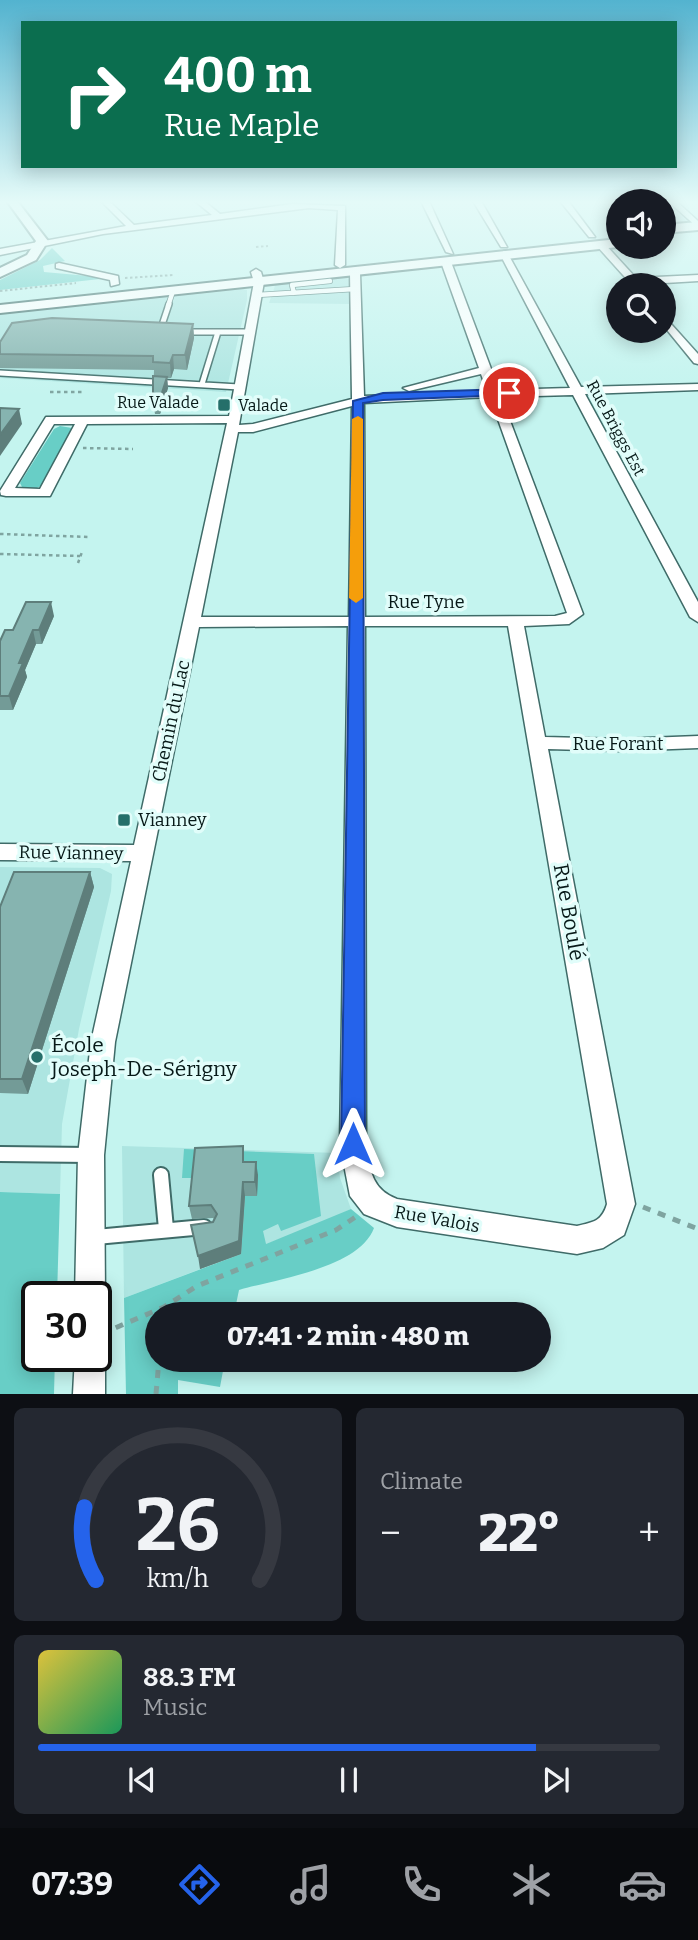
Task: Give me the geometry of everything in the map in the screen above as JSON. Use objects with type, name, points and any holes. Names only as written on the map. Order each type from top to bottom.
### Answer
[{"type":"main road","points":[[0,309],[257,283],[335,266]]},
{"type":"main road","points":[[0,296],[114,284],[257,283],[293,286],[392,266]]},
{"type":"street","points":[[59,266],[108,275],[115,278],[114,284]]},
{"type":"street","points":[[451,266],[496,393]]},
{"type":"street","name":"Rue Briggs Est","points":[[512,266],[698,617]]},
{"type":"street","name":"Rue Valois","points":[[355,272],[364,399],[356,621],[353,1144],[360,1187],[374,1204],[397,1213],[578,1240],[603,1234],[632,1206]]},
{"type":"street","points":[[676,280],[698,278]]},
{"type":"street","name":"Chemin du Lac","points":[[90,1281],[92,1155],[103,1042],[233,424],[257,283]]},
{"type":"street","points":[[676,334],[698,361]]},
{"type":"street","points":[[364,399],[487,369]]},
{"type":"street","points":[[364,399],[698,387]]},
{"type":"street","name":"Rue Tyne","points":[[192,622],[564,620],[575,614],[496,393]]},
{"type":"street","name":"Rue Valade","points":[[83,420],[45,493],[6,492],[50,420],[83,420],[233,424],[253,428],[364,399]]},
{"type":"street","name":"Rue Boulé","points":[[515,621],[537,743],[632,1206]]},
{"type":"street","name":"Rue Forant","points":[[537,743],[698,743]]},
{"type":"street","name":"Rue Vianney","points":[[0,852],[142,853]]},
{"type":"street","points":[[89,1394],[90,1372]]},
{"type":"lane","points":[[329,278],[335,290]]},
{"type":"lane","points":[[293,286],[355,289]]},
{"type":"lane","points":[[160,331],[173,291]]},
{"type":"lane","points":[[151,331],[170,332]]},
{"type":"lane","points":[[181,332],[250,332]]},
{"type":"lane","points":[[202,384],[218,332]]},
{"type":"lane","points":[[0,373],[239,387]]},
{"type":"lane","points":[[0,1154],[92,1155]]},
{"type":"lane","points":[[161,1175],[166,1229]]},
{"type":"lane","points":[[91,1238],[210,1227]]},
{"type":"path","points":[[69,448],[133,449]]},
{"type":"path","points":[[0,534],[89,537]]},
{"type":"path","points":[[0,554],[81,554],[78,563]]},
{"type":"path","points":[[632,1206],[698,1229]]},
{"type":"path","points":[[175,1302],[197,1286],[336,1230],[357,1216]]},
{"type":"path","points":[[112,1330],[145,1317]]},
{"type":"path","points":[[156,1394],[158,1372]]},
{"type":"shaded area","points":[[28,266],[43,266],[44,272],[100,277],[0,290],[0,280]]},
{"type":"shaded area","points":[[343,276],[351,280],[350,304],[269,303],[276,283]]},
{"type":"shaded area","points":[[240,288],[247,290],[247,300],[226,392],[0,378],[0,313]]},
{"type":"shaded area","points":[[60,426],[72,428],[46,483],[35,489],[22,487],[20,483],[54,429]]},
{"type":"shaded area","name":"École Joseph-De-Sérigny","points":[[0,867],[100,868],[112,874],[111,891],[79,1029],[62,1124],[60,1194],[0,1192]]},
{"type":"shaded area","points":[[122,1146],[337,1153],[340,1178],[351,1209],[327,1221],[124,1298]]},
{"type":"shaded area","points":[[184,1149],[314,1154],[321,1216],[281,1231],[278,1224],[263,1231],[266,1244],[351,1209],[374,1228],[365,1242],[352,1253],[315,1270],[239,1290],[236,1302],[145,1302],[145,1372],[223,1372],[220,1387],[178,1380],[178,1394],[126,1394],[124,1298],[241,1254],[245,1196],[257,1195],[195,1178],[182,1178]]},
{"type":"shaded area","points":[[0,1192],[60,1194],[57,1281],[21,1281],[21,1372],[55,1372],[54,1394],[0,1394]]},
{"type":"building","points":[[52,318],[193,324],[185,355],[173,355],[170,363],[153,362],[153,356],[0,354],[0,342],[12,323]]},
{"type":"building","points":[[153,376],[167,377],[159,402],[153,402]]},
{"type":"building","points":[[0,408],[19,409],[0,435]]},
{"type":"building","points":[[26,602],[51,602],[39,630],[33,630],[9,696],[0,696],[0,641],[5,630],[13,630]]},
{"type":"building","points":[[14,872],[90,872],[22,1079],[0,1079],[0,907]]},
{"type":"building","points":[[243,1146],[243,1162],[256,1162],[255,1182],[243,1182],[239,1241],[198,1256],[191,1225],[213,1222],[217,1214],[211,1205],[189,1206],[195,1148]]},
{"type":"slow traffic","points":[[356,598],[358,419]]},
{"type":"place","name":"Valade","points":[[224,405]]},
{"type":"place","name":"Vianney","points":[[124,820]]},
{"type":"place","name":"École Joseph-De-Sérigny","points":[[37,1057]]},
{"type":"route","points":[[353,1144],[358,401],[383,396],[509,393]]}]
